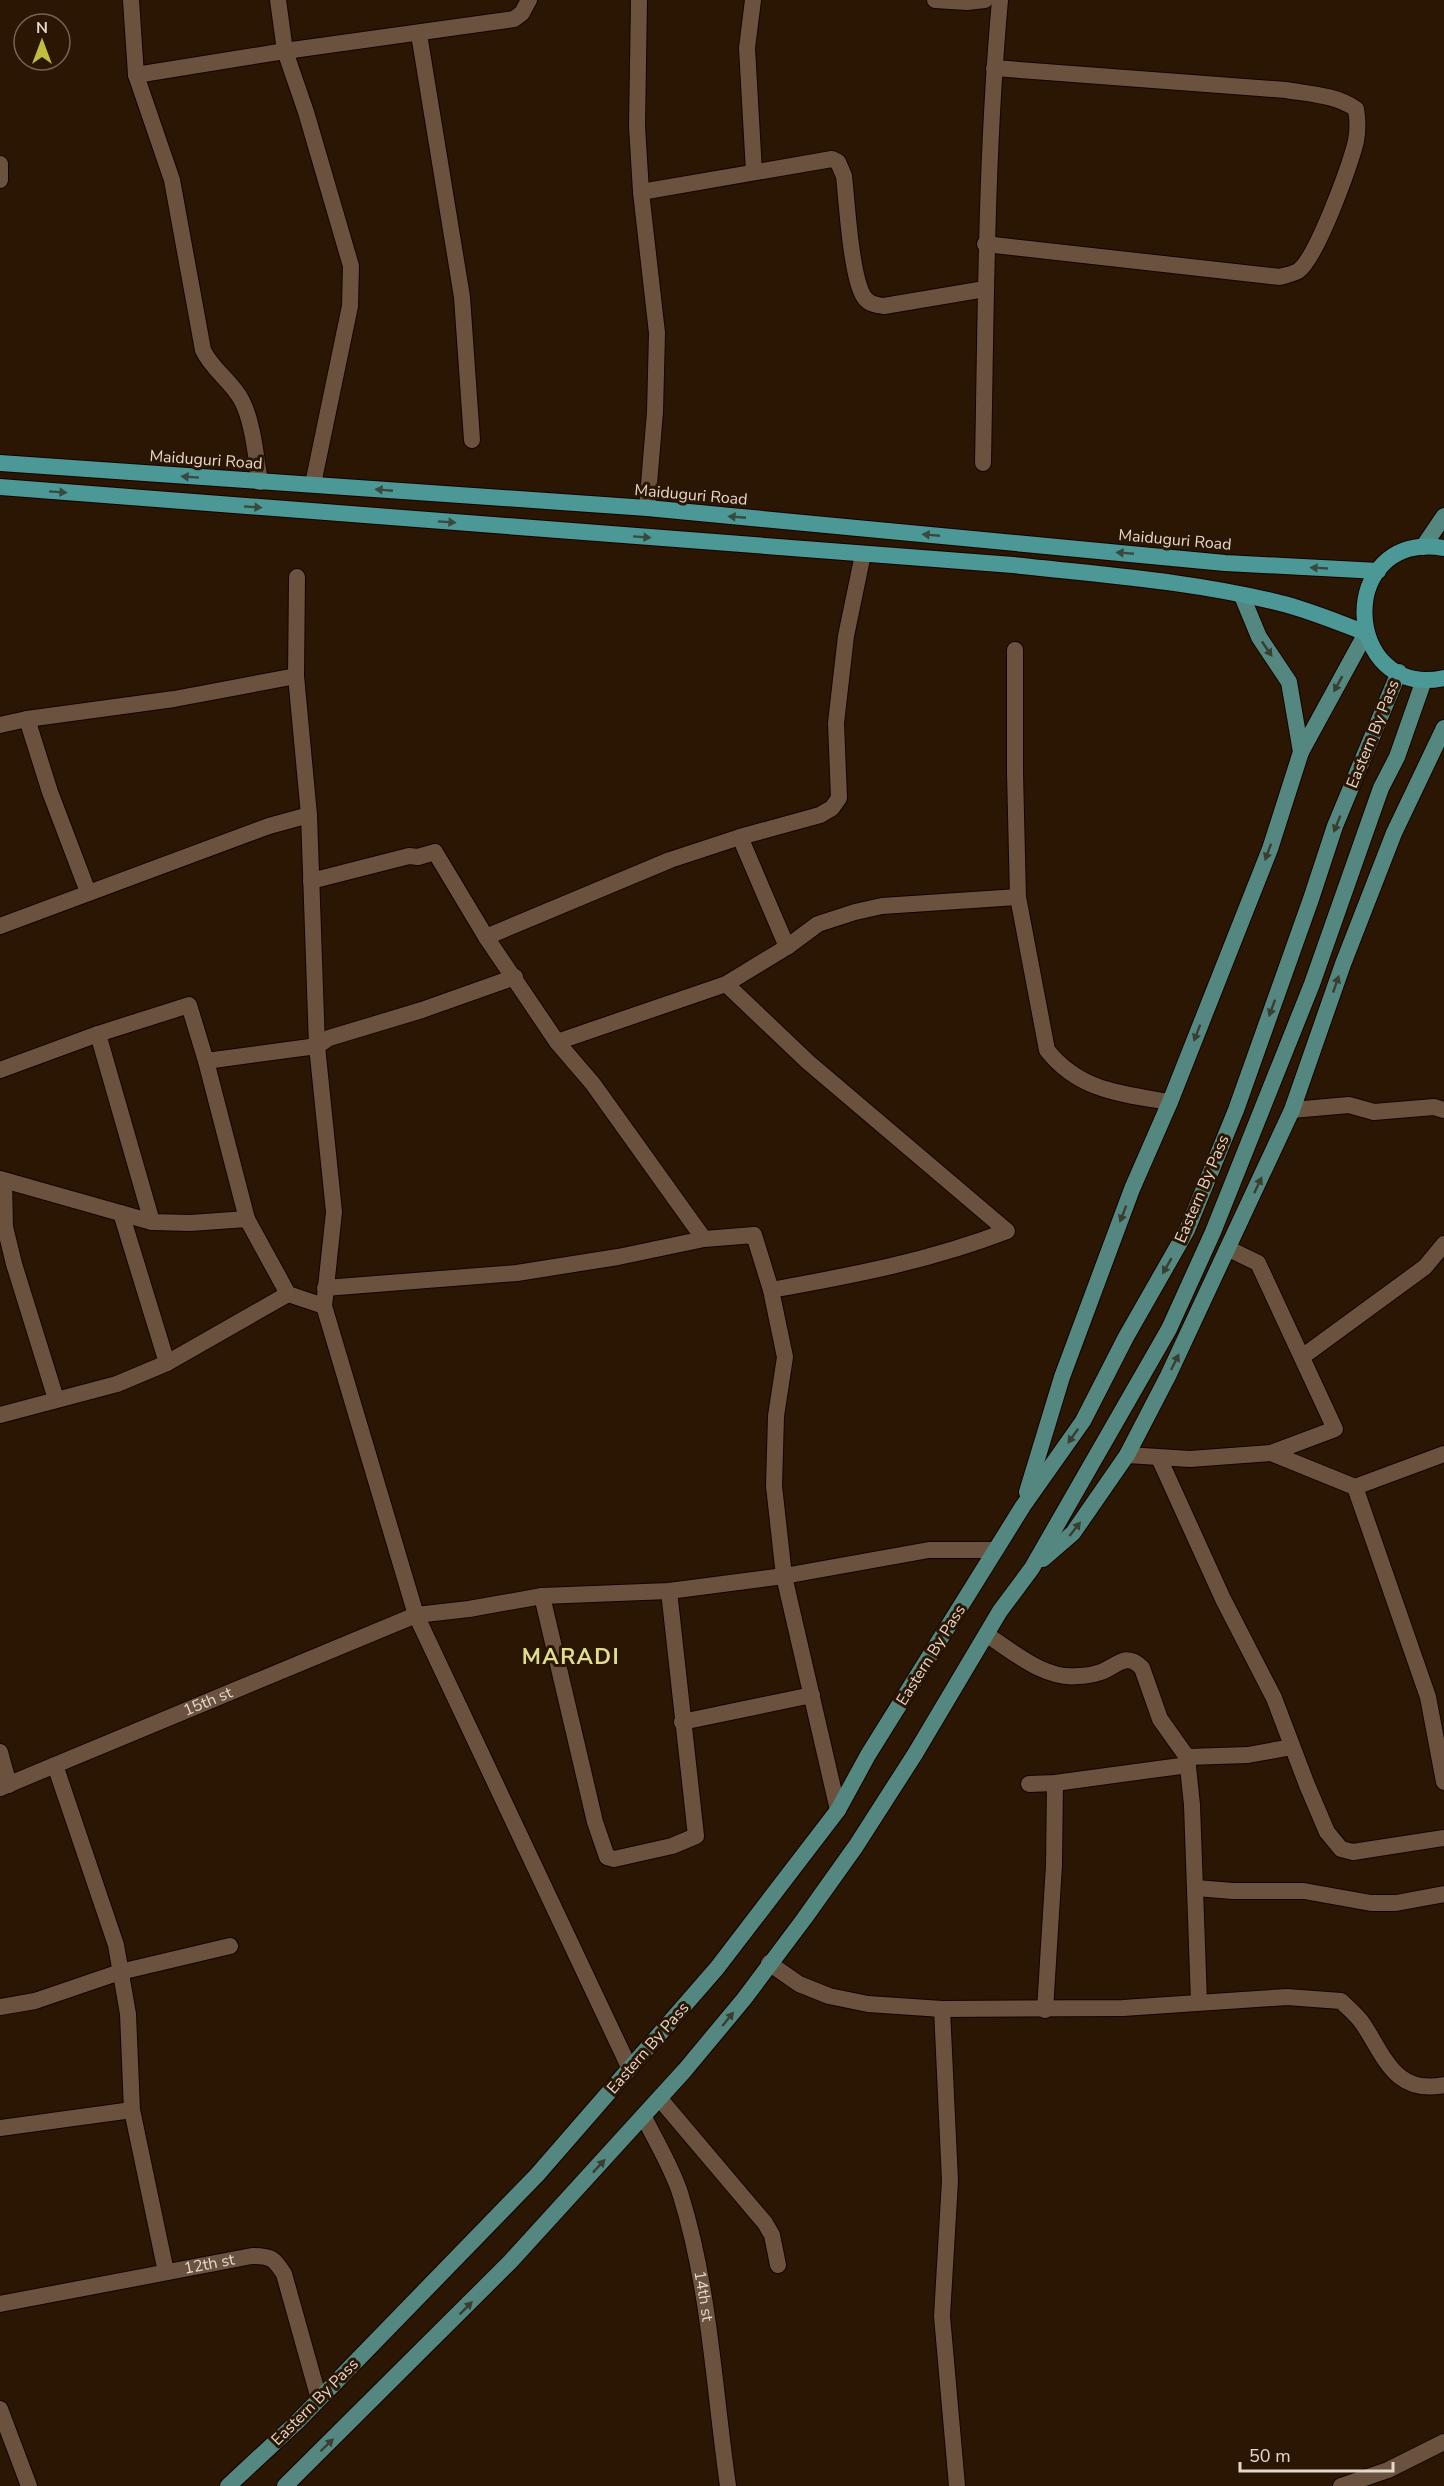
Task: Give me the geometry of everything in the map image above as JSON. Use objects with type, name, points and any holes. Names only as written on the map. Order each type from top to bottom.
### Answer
[{"type":"highway","name":"Maiduguri Road","points":[[0,463],[647,508],[1225,563],[1378,571]]},
{"type":"highway","points":[[0,487],[1096,574],[1190,586],[1279,603],[1366,633]]},
{"type":"highway","points":[[1444,548],[1423,546],[1398,554],[1378,571],[1368,588],[1363,607],[1366,633],[1378,656],[1399,672],[1424,680],[1444,678]]},
{"type":"main road","points":[[1423,546],[1444,516]]},
{"type":"main road","points":[[1242,596],[1259,637],[1289,682],[1301,752]]},
{"type":"main road","points":[[1023,1506],[1062,1377],[1132,1189],[1170,1102],[1270,849],[1301,752],[1366,633]]},
{"type":"main road","name":"Eastern By Pass","points":[[228,2486],[319,2399],[537,2175],[717,1968],[838,1810],[868,1755],[995,1550],[1083,1421],[1126,1337],[1187,1230],[1236,1110],[1335,826],[1399,672]]},
{"type":"main road","name":"Eastern By Pass","points":[[285,2486],[510,2262],[660,2100],[744,1999],[856,1846],[915,1754],[1000,1611],[1032,1568],[1169,1329],[1213,1232],[1312,984],[1381,788],[1397,757],[1424,680]]},
{"type":"main road","points":[[1032,1568],[1073,1533],[1126,1455],[1168,1377],[1292,1110],[1343,964],[1394,833],[1444,728]]},
{"type":"main road","points":[[1429,760],[1444,749]]},
{"type":"street","points":[[131,0],[136,75],[171,180],[203,350],[208,362],[228,380],[243,401],[248,416],[260,482]]},
{"type":"street","points":[[278,0],[285,51],[306,112],[352,275],[350,306],[313,484]]},
{"type":"street","points":[[136,75],[285,51],[514,19],[522,14],[529,0]]},
{"type":"street","points":[[639,0],[637,126],[640,192],[657,333],[647,508]]},
{"type":"street","points":[[753,0],[747,48],[753,172]]},
{"type":"street","points":[[935,0],[985,0]]},
{"type":"street","points":[[983,462],[985,244],[994,68],[1000,0]]},
{"type":"street","points":[[419,34],[462,297],[472,440]]},
{"type":"street","points":[[985,244],[1280,277],[1298,271],[1311,256],[1341,182],[1355,143],[1359,124],[1356,109],[1347,102],[1320,95],[1286,90],[994,68]]},
{"type":"street","points":[[640,192],[824,159],[838,162],[844,176],[856,274],[864,297],[872,304],[884,306],[985,290]]},
{"type":"street","points":[[0,164],[0,180]]},
{"type":"street","points":[[486,937],[670,860],[740,837],[820,815],[832,808],[839,798],[836,723],[846,636],[863,554]]},
{"type":"street","points":[[297,577],[296,676],[309,815],[317,1046],[334,1212],[324,1306],[416,1615],[630,2069]]},
{"type":"street","points":[[1015,650],[1018,897],[1047,1050],[1058,1064],[1074,1076],[1097,1088],[1170,1102]]},
{"type":"street","points":[[0,725],[27,719],[174,699],[296,676]]},
{"type":"street","points":[[27,719],[50,792],[88,892]]},
{"type":"street","points":[[0,926],[269,826],[309,815]]},
{"type":"street","points":[[740,837],[787,947]]},
{"type":"street","points":[[311,881],[409,856],[418,857],[435,852],[486,937],[557,1042],[593,1084],[704,1239]]},
{"type":"street","points":[[557,1042],[726,984],[787,947],[818,924],[882,906],[1018,897]]},
{"type":"street","points":[[206,1061],[317,1046],[329,1038],[422,1010],[515,977]]},
{"type":"street","points":[[726,984],[808,1062],[1007,1231],[957,1250],[863,1273],[771,1290]]},
{"type":"street","points":[[0,1070],[98,1034],[189,1005],[247,1219],[288,1294],[324,1306]]},
{"type":"street","points":[[98,1034],[152,1222]]},
{"type":"street","points":[[1292,1110],[1349,1105],[1374,1112],[1434,1107],[1444,1110]]},
{"type":"street","points":[[56,1399],[7,1236],[2,1180],[152,1222],[190,1223],[247,1219]]},
{"type":"street","points":[[121,1213],[167,1363]]},
{"type":"street","points":[[325,1288],[517,1273],[618,1257],[704,1239],[754,1235],[771,1290],[785,1357],[776,1416],[774,1486],[784,1576],[838,1810]]},
{"type":"street","points":[[1302,1357],[1425,1267],[1444,1244]]},
{"type":"street","points":[[1126,1455],[1190,1459],[1271,1453],[1335,1430],[1258,1263],[1228,1249]]},
{"type":"street","points":[[0,1415],[117,1384],[167,1363],[288,1294]]},
{"type":"street","points":[[1271,1453],[1355,1487],[1444,1454]]},
{"type":"street","points":[[1160,1458],[1222,1599],[1274,1698],[1327,1832],[1341,1849],[1353,1852],[1444,1838]]},
{"type":"street","points":[[1355,1487],[1438,1722],[1444,1782]]},
{"type":"street","name":"15th st","points":[[5,1786],[416,1615],[469,1609],[542,1596],[669,1591],[784,1576],[929,1550],[995,1550]]},
{"type":"street","points":[[542,1596],[595,1822],[607,1857],[614,1859],[672,1846],[696,1836],[669,1591]]},
{"type":"street","points":[[987,1635],[1045,1671],[1058,1676],[1077,1677],[1101,1672],[1126,1660],[1136,1662],[1142,1668],[1160,1719],[1187,1761],[1192,1805],[1199,2002]]},
{"type":"street","points":[[682,1722],[812,1695]]},
{"type":"street","points":[[1029,1784],[1055,1783],[1187,1761],[1248,1755],[1292,1747]]},
{"type":"street","points":[[0,1752],[5,1786]]},
{"type":"street","points":[[55,1766],[116,1945],[128,2014],[132,2110],[166,2272]]},
{"type":"street","points":[[1044,2010],[1054,1865],[1055,1783]]},
{"type":"street","points":[[1196,1888],[1233,1891],[1304,1891],[1371,1903],[1396,1903],[1444,1894]]},
{"type":"street","points":[[0,2007],[35,2001],[120,1972],[230,1946]]},
{"type":"street","points":[[770,1963],[799,1984],[829,1996],[868,2004],[942,2009],[1123,2008],[1287,1997],[1341,2001],[1362,2022],[1386,2064],[1406,2083],[1444,2085]]},
{"type":"street","points":[[942,2009],[950,2181],[942,2316],[957,2486]]},
{"type":"street","points":[[660,2100],[765,2223],[772,2235],[778,2265]]},
{"type":"street","points":[[0,2128],[132,2110]]},
{"type":"street","name":"14th st","points":[[644,2117],[680,2194],[700,2268],[711,2337],[716,2403],[728,2486]]},
{"type":"street","name":"12th st","points":[[0,2304],[252,2256],[266,2256],[276,2260],[284,2274],[319,2399]]},
{"type":"street","points":[[0,2409],[29,2486]]},
{"type":"street","points":[[1341,2486],[1388,2470],[1444,2442]]},
{"type":"district","name":"MARADI","points":[[571,1657]]}]
